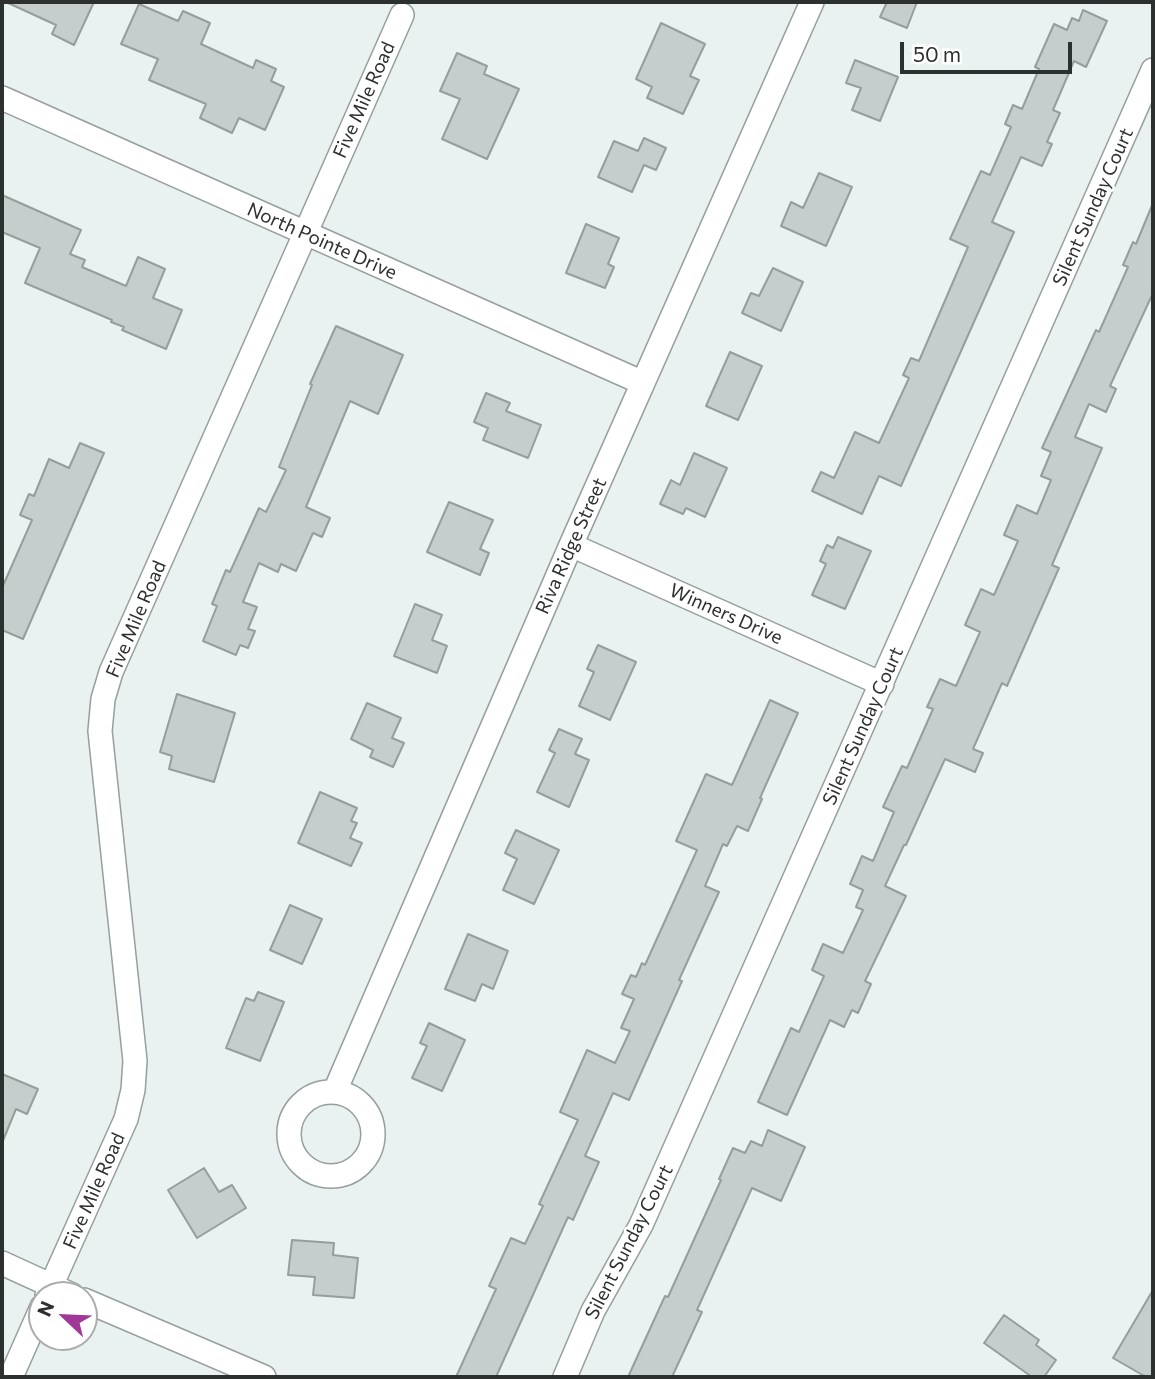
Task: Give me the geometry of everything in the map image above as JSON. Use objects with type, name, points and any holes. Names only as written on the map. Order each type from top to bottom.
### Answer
[{"type":"street","name":"Riva Ridge Street","points":[[335,1091],[571,545],[811,2]]},
{"type":"street","name":"Five Mile Road","points":[[54,1281],[121,1132],[133,1090],[135,1061],[100,731],[103,699],[111,672],[402,15]]},
{"type":"street","name":"Silent Sunday Court","points":[[565,1377],[593,1311],[641,1225],[1153,70]]},
{"type":"street","name":"North Pointe Drive","points":[[2,98],[643,383]]},
{"type":"street","name":"Winners Drive","points":[[571,545],[882,684]]},
{"type":"street","points":[[2,1264],[28,1282]]},
{"type":"street","points":[[98,1306],[264,1377]]},
{"type":"street","name":"Five Mile Road","points":[[11,1377],[28,1339]]},
{"type":"building","points":[[6,2],[94,2],[74,45],[52,34],[56,25]]},
{"type":"building","points":[[887,2],[917,2],[907,28],[880,17]]},
{"type":"building","points":[[139,4],[178,21],[183,11],[210,23],[201,44],[253,68],[256,60],[276,69],[271,81],[284,87],[265,130],[239,118],[232,133],[200,118],[206,104],[149,80],[158,59],[121,44]]},
{"type":"building","points":[[1083,10],[1107,21],[1086,67],[1074,61],[1053,110],[1060,113],[1047,142],[1052,144],[1042,166],[1021,157],[992,222],[1014,232],[901,486],[879,476],[862,514],[812,491],[821,472],[834,478],[855,432],[879,443],[909,378],[903,375],[911,358],[919,361],[968,247],[950,239],[981,171],[990,175],[1011,127],[1005,124],[1013,105],[1022,109],[1039,69],[1035,67],[1054,24],[1067,30],[1072,18],[1079,21]]},
{"type":"building","points":[[661,23],[705,44],[690,76],[699,80],[683,114],[647,98],[652,87],[636,79]]},
{"type":"building","points":[[457,53],[487,66],[484,74],[519,89],[487,159],[442,139],[460,99],[440,91]]},
{"type":"building","points":[[855,60],[898,77],[880,121],[852,110],[861,88],[846,83]]},
{"type":"building","points":[[644,138],[666,148],[656,170],[644,165],[632,192],[598,177],[614,141],[638,151]]},
{"type":"building","points":[[819,173],[852,187],[826,246],[781,226],[791,202],[803,208]]},
{"type":"building","points":[[2,195],[81,230],[70,254],[85,260],[82,267],[126,286],[138,257],[165,269],[153,298],[182,310],[166,349],[122,330],[124,327],[111,322],[112,320],[25,283],[40,248],[2,232]]},
{"type":"building","points":[[1153,203],[1153,293],[1110,386],[1116,389],[1106,412],[1089,404],[1075,437],[1102,448],[1052,565],[1059,568],[1007,686],[1002,683],[973,749],[983,753],[975,772],[945,759],[885,886],[906,896],[865,981],[871,984],[858,1013],[852,1010],[844,1027],[830,1020],[787,1115],[758,1102],[791,1028],[799,1032],[824,976],[812,970],[823,944],[843,953],[863,910],[856,907],[863,890],[850,884],[862,856],[873,861],[894,812],[883,807],[902,766],[907,768],[933,709],[927,707],[940,679],[956,686],[980,632],[965,625],[981,589],[994,595],[1018,541],[1004,535],[1017,505],[1037,514],[1051,480],[1041,476],[1051,452],[1042,448],[1096,330],[1099,332],[1128,267],[1123,265],[1133,242],[1136,244]]},
{"type":"building","points":[[586,224],[619,238],[608,264],[614,267],[605,288],[566,273]]},
{"type":"building","points":[[773,268],[803,282],[781,331],[742,313],[751,293],[759,296]]},
{"type":"building","points":[[336,326],[403,355],[378,414],[350,401],[306,507],[330,518],[322,537],[313,533],[296,571],[281,564],[278,572],[259,563],[243,602],[257,607],[248,629],[255,631],[248,648],[240,645],[236,655],[203,641],[217,606],[212,604],[226,570],[230,572],[259,508],[266,512],[286,470],[279,467],[312,385],[310,384]]},
{"type":"building","points":[[730,352],[762,366],[738,420],[706,406]]},
{"type":"building","points":[[486,393],[510,403],[506,411],[541,425],[528,458],[483,440],[488,428],[474,422]]},
{"type":"building","points":[[80,443],[104,453],[23,639],[2,630],[2,588],[32,520],[20,515],[29,494],[34,496],[49,459],[69,468]]},
{"type":"building","points":[[694,453],[727,468],[705,517],[686,508],[683,514],[660,504],[671,480],[680,485]]},
{"type":"building","points":[[449,502],[493,520],[480,549],[489,553],[480,575],[427,552]]},
{"type":"building","points":[[838,537],[871,551],[845,609],[812,595],[826,564],[820,561],[827,545],[833,548]]},
{"type":"building","points":[[415,604],[442,615],[432,640],[447,646],[437,673],[394,656]]},
{"type":"building","points":[[598,645],[636,662],[610,720],[579,706],[594,672],[587,669]]},
{"type":"building","points":[[177,694],[235,713],[214,782],[169,769],[172,756],[160,752]]},
{"type":"building","points":[[770,700],[798,713],[748,831],[737,826],[727,846],[723,844],[705,886],[719,892],[629,1100],[613,1093],[585,1156],[599,1162],[573,1220],[568,1217],[496,1377],[456,1377],[496,1289],[489,1286],[511,1238],[525,1244],[543,1206],[539,1204],[578,1120],[560,1112],[587,1050],[615,1063],[630,1031],[621,1028],[634,999],[622,994],[631,975],[636,977],[642,963],[645,965],[697,850],[676,841],[706,774],[732,785]]},
{"type":"building","points":[[367,703],[401,718],[392,738],[404,743],[393,767],[370,757],[373,750],[351,739]]},
{"type":"building","points":[[559,729],[582,739],[575,754],[589,760],[569,807],[537,792],[555,753],[549,750]]},
{"type":"building","points":[[320,792],[357,808],[351,821],[357,823],[350,838],[362,843],[351,866],[298,843]]},
{"type":"building","points":[[516,830],[559,850],[534,904],[503,890],[517,859],[505,853]]},
{"type":"building","points":[[290,905],[322,919],[302,964],[270,950]]},
{"type":"building","points":[[468,934],[508,951],[493,989],[482,984],[475,1001],[445,989]]},
{"type":"building","points":[[258,992],[284,1002],[260,1061],[226,1048],[246,998],[254,1001]]},
{"type":"building","points":[[429,1023],[465,1040],[442,1091],[412,1078],[427,1046],[420,1043]]},
{"type":"building","points":[[2,1074],[38,1089],[27,1114],[16,1109],[2,1143]]},
{"type":"building","points":[[768,1130],[805,1147],[781,1201],[752,1188],[697,1310],[702,1312],[672,1377],[628,1377],[665,1296],[668,1297],[733,1148],[745,1153],[751,1141],[762,1146]]},
{"type":"building","points":[[204,1168],[219,1192],[232,1185],[246,1208],[197,1238],[168,1190]]},
{"type":"building","points":[[292,1240],[334,1243],[333,1255],[358,1258],[354,1298],[313,1295],[315,1277],[288,1275]]},
{"type":"building","points":[[1153,1290],[1153,1377],[1146,1377],[1113,1358]]},
{"type":"building","points":[[1004,1315],[1039,1340],[1036,1345],[1056,1360],[1044,1377],[1032,1377],[984,1343]]}]
